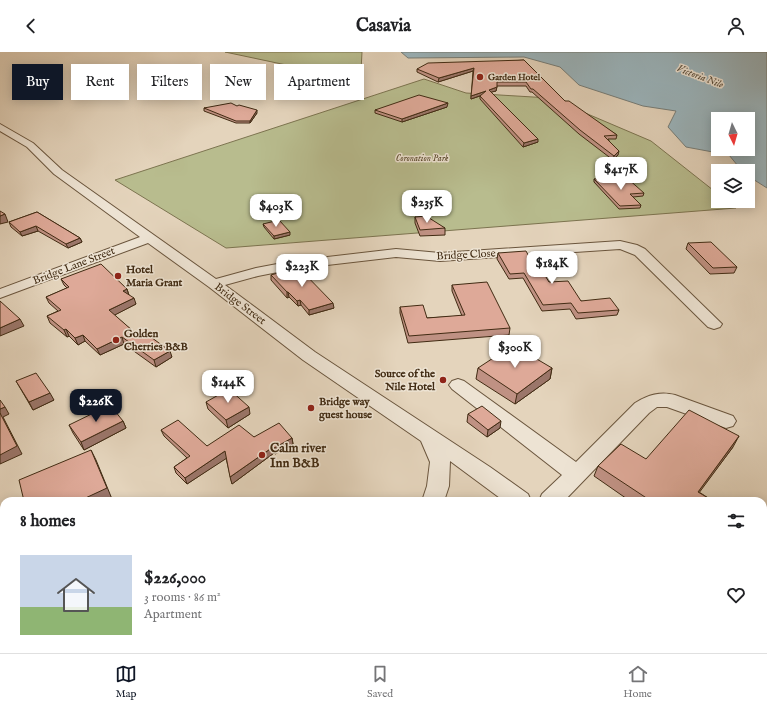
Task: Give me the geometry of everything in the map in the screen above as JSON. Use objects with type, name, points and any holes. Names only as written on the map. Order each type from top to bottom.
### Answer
[{"type":"street","name":"Bridge Street","points":[[0,127],[30,145],[58,172],[214,284],[309,356],[483,473],[515,497]]},
{"type":"street","name":"Bridge Lane Street","points":[[0,294],[149,238]]},
{"type":"street","name":"Bridge Close","points":[[214,284],[256,272],[293,265],[396,253],[440,257],[623,245],[630,246],[640,252],[714,324]]},
{"type":"street","points":[[458,385],[577,474]]},
{"type":"street","points":[[554,497],[642,408],[653,401],[668,400],[726,421]]},
{"type":"street","points":[[428,436],[440,462],[438,486],[434,497]]},
{"type":"green space","points":[[225,52],[362,52],[361,64],[282,64]]},
{"type":"green space","name":"Coronation Park","points":[[424,79],[466,93],[550,98],[651,141],[711,188],[711,208],[736,208],[226,248],[115,180],[360,100],[364,100],[364,99]]},
{"type":"water","name":"Victoria Nile","points":[[401,52],[767,52],[767,188],[755,180],[755,164],[736,164],[730,156],[755,156],[755,112],[711,112],[711,152],[686,147],[668,127],[676,111],[643,106],[579,85],[560,67],[524,57],[408,58]]},
{"type":"building","points":[[524,60],[565,101],[569,101],[617,135],[604,136],[619,151],[614,156],[580,130],[533,89],[531,89],[526,82],[497,82],[497,87],[489,90],[538,139],[524,143],[480,96],[486,91],[471,96],[474,68],[439,78],[417,69],[428,63]]},
{"type":"building","points":[[419,95],[448,103],[402,119],[375,110]]},
{"type":"building","points":[[231,103],[237,106],[239,105],[257,110],[250,121],[236,121],[204,108]]},
{"type":"building","points":[[627,178],[644,193],[630,194],[641,205],[620,206],[594,179]]},
{"type":"building","points":[[0,211],[5,214],[0,216]]},
{"type":"building","points":[[37,212],[80,238],[66,244],[36,226],[20,232],[9,222]]},
{"type":"building","points":[[426,216],[445,228],[420,230],[415,217]]},
{"type":"building","points":[[279,220],[290,232],[274,236],[263,224]]},
{"type":"building","points":[[711,242],[737,267],[713,268],[688,243]]},
{"type":"building","points":[[526,251],[531,260],[535,259],[549,282],[568,281],[581,301],[610,298],[619,310],[578,313],[571,303],[543,305],[524,273],[510,274],[498,253]]},
{"type":"building","points":[[101,264],[127,289],[123,291],[134,298],[109,310],[141,338],[148,335],[170,351],[154,360],[122,337],[97,349],[83,335],[75,338],[66,329],[64,330],[47,316],[61,310],[46,297],[69,287],[61,279]]},
{"type":"building","points":[[298,267],[333,303],[309,310],[300,300],[297,301],[287,292],[271,275]]},
{"type":"building","points":[[487,282],[510,328],[409,336],[400,307],[423,305],[427,318],[465,315],[452,285]]},
{"type":"building","points":[[0,301],[20,319],[0,328]]},
{"type":"building","points":[[513,345],[552,368],[517,394],[478,368]]},
{"type":"building","points":[[36,373],[50,393],[29,402],[16,381]]},
{"type":"building","points":[[229,389],[249,407],[226,420],[206,402]]},
{"type":"building","points":[[0,400],[5,407],[0,409]]},
{"type":"building","points":[[110,405],[123,421],[81,442],[69,425]]},
{"type":"building","points":[[482,406],[501,421],[488,430],[468,414]]},
{"type":"building","points":[[689,410],[739,436],[698,492],[706,497],[645,497],[598,466],[621,444],[646,459]]},
{"type":"building","points":[[0,413],[17,446],[0,455]]},
{"type":"building","points":[[178,420],[207,446],[239,425],[254,437],[279,423],[292,438],[274,448],[273,447],[230,477],[225,451],[185,478],[174,467],[190,456],[161,430]]},
{"type":"building","points":[[91,450],[107,488],[88,497],[23,497],[19,480]]},
{"type":"place","name":"Garden Hotel","points":[[480,77]]},
{"type":"place","name":"Hotel Maria Grant","points":[[118,276]]},
{"type":"place","name":"Golden Cherries B&B","points":[[116,340]]},
{"type":"place","name":"Source of the Nile Hotel","points":[[443,380]]},
{"type":"place","name":"Bridge way guest house","points":[[311,408]]},
{"type":"place","name":"Calm river Inn B&B","points":[[262,455]]}]
